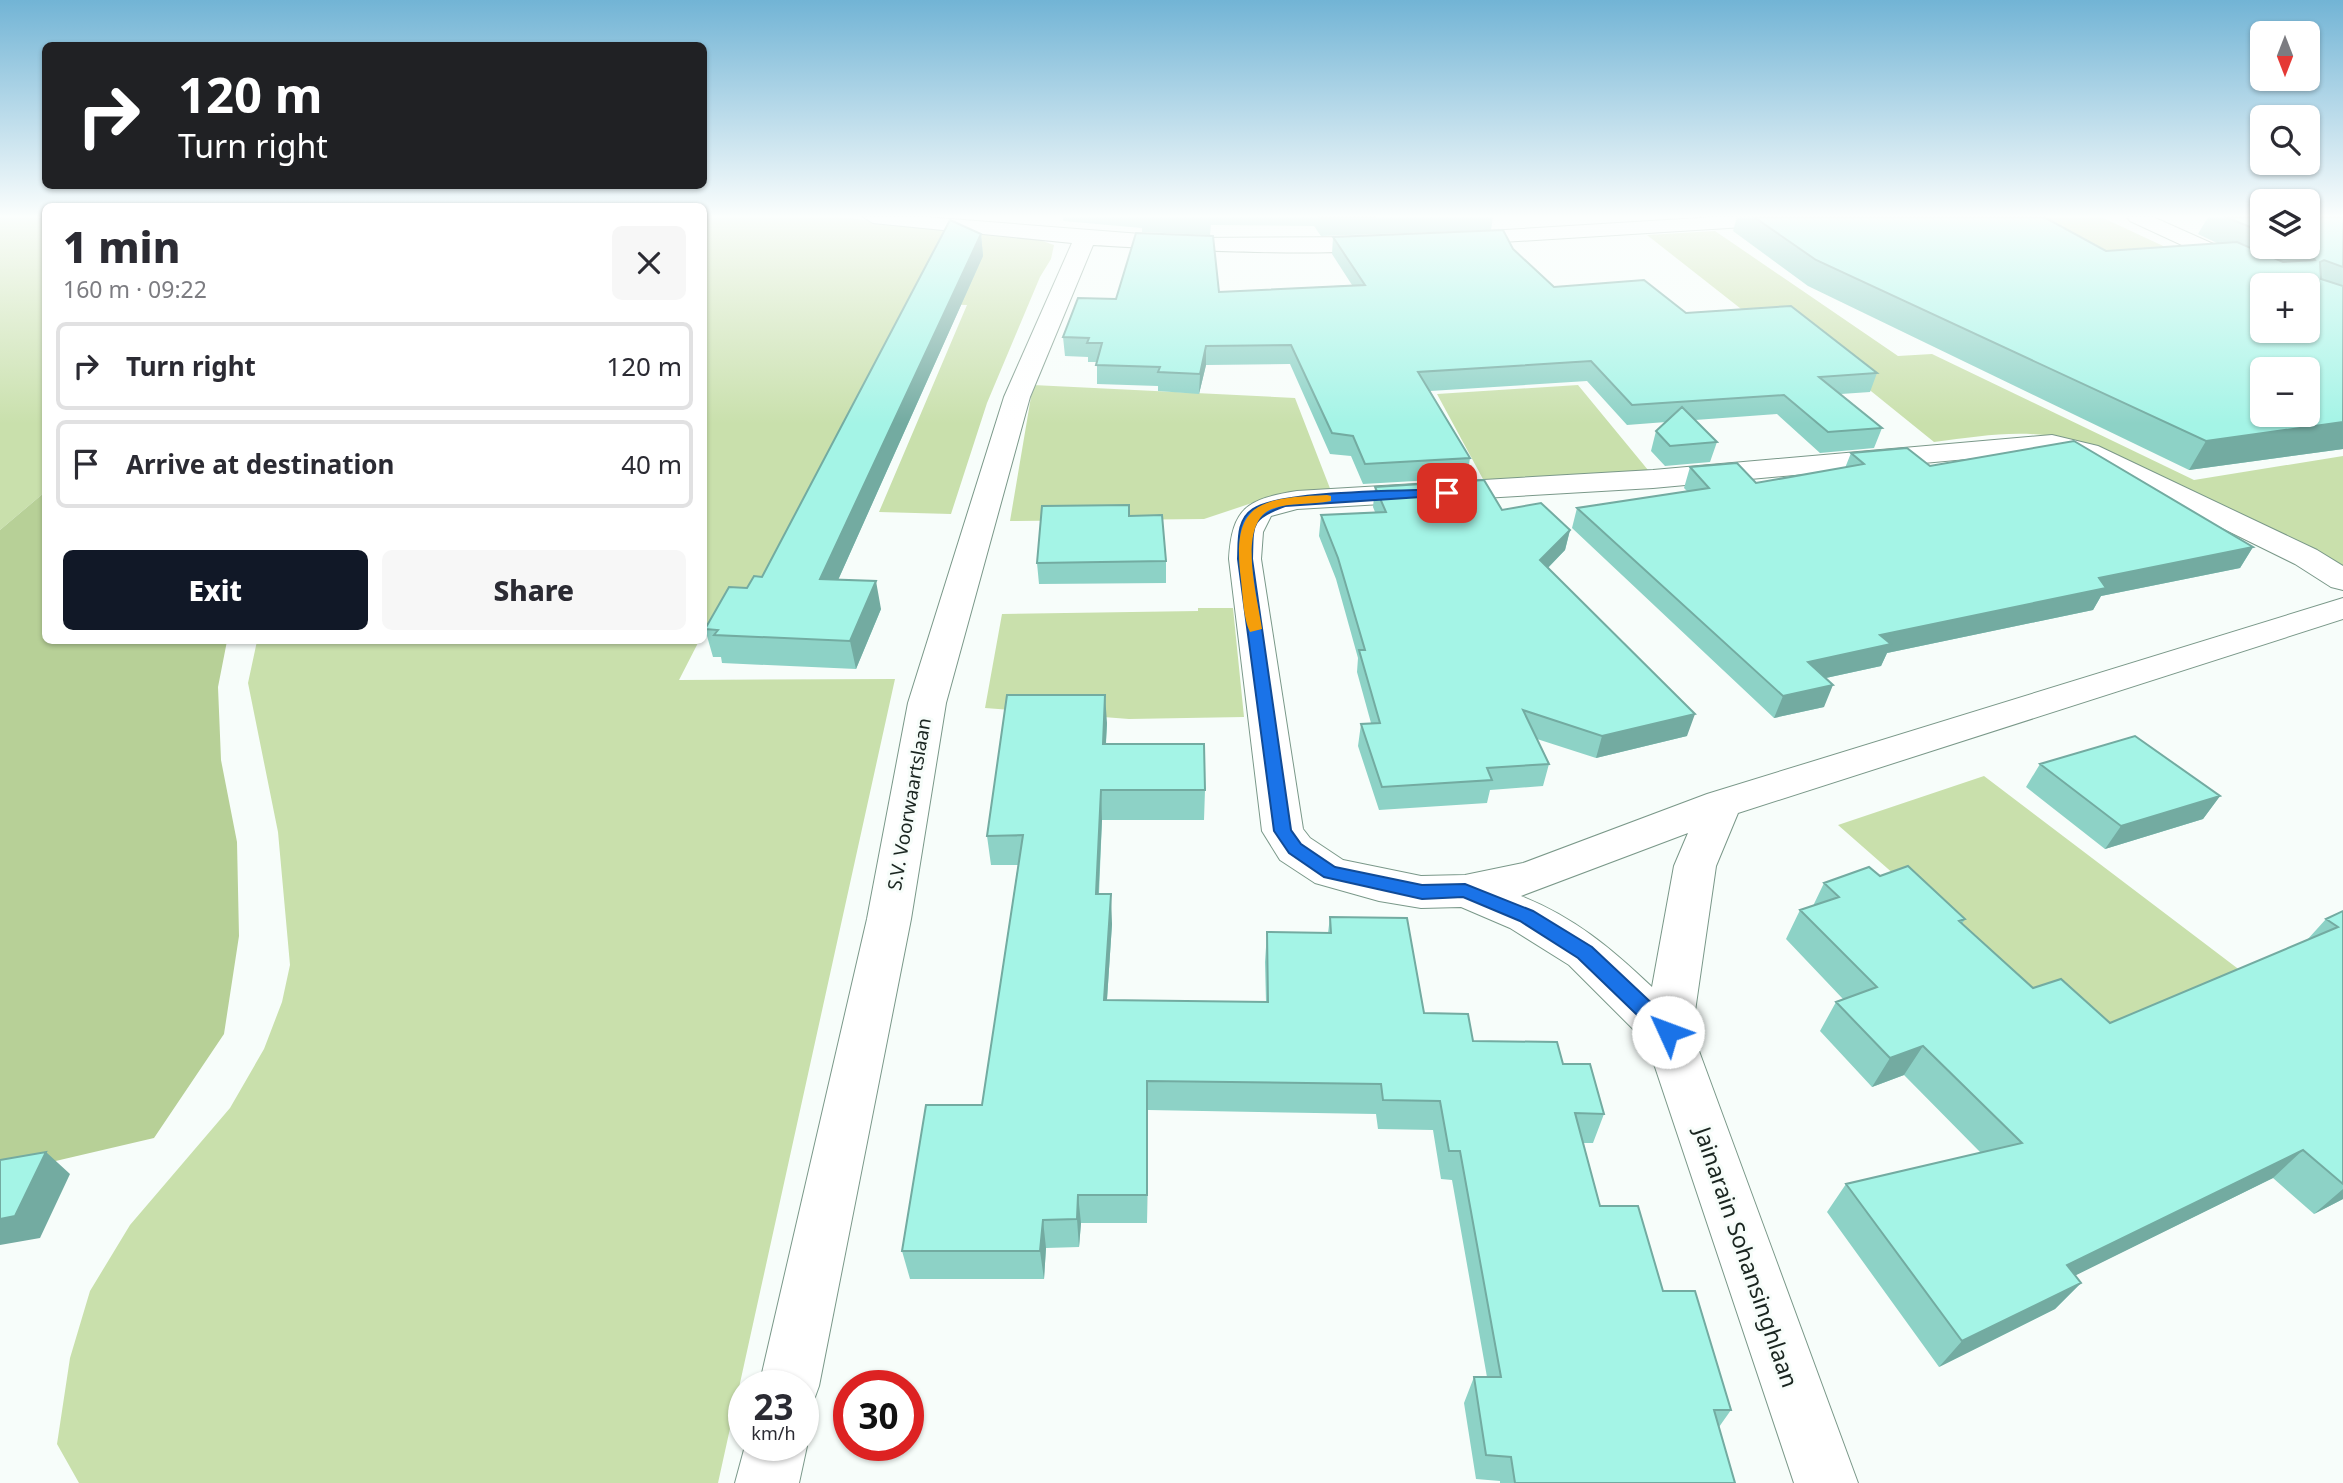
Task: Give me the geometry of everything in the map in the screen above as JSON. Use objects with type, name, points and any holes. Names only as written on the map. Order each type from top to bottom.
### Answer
[{"type":"street","name":"S.V. Voorwaartslaan","points":[[792,1370],[889,919],[928,703],[1017,397],[1064,286]]},
{"type":"street","points":[[2343,580],[2306,556],[2112,463],[2088,452],[2052,443],[1639,480],[1297,500],[1256,512],[1247,524],[1245,559],[1283,831],[1295,849],[1330,872],[1422,892],[1465,891],[1529,878],[1721,804],[2343,608]]},
{"type":"street","points":[[1668,1032],[1695,866],[1721,804]]},
{"type":"street","points":[[1465,891],[1526,916],[1585,952],[1668,1032]]},
{"type":"street","name":"Jainarain Sohansinghlaan","points":[[1668,1032],[1826,1483]]},
{"type":"street","points":[[767,1483],[772,1461]]},
{"type":"green space","points":[[0,286],[42,286],[42,495],[0,530]]},
{"type":"green space","points":[[707,286],[1036,286],[987,403],[951,514],[879,512],[967,305],[911,303],[750,605],[719,604],[707,626]]},
{"type":"green space","points":[[1712,286],[1796,286],[1898,356],[1932,354],[2194,480],[2343,456],[2343,567],[2084,443],[2027,434],[1934,442],[1835,362],[1811,364]]},
{"type":"green space","points":[[1033,385],[1295,398],[1331,491],[1264,499],[1204,519],[1010,521]]},
{"type":"green space","points":[[1578,385],[1648,470],[1484,481],[1437,394]]},
{"type":"green space","points":[[42,495],[42,644],[226,644],[218,687],[221,760],[237,842],[239,936],[224,1034],[154,1138],[0,1174],[0,530]]},
{"type":"green space","points":[[1198,608],[1233,608],[1244,717],[1129,719],[985,708],[1002,614],[1198,611]]},
{"type":"green space","points":[[256,644],[697,644],[679,680],[895,679],[743,1370],[728,1370],[728,1438],[718,1483],[79,1483],[57,1444],[70,1358],[90,1291],[130,1225],[230,1108],[264,1049],[282,1002],[290,965],[278,832],[248,683]]},
{"type":"green space","points":[[1984,776],[2241,971],[2083,1040],[1838,825]]},
{"type":"building","points":[[915,286],[957,286],[820,579],[876,581],[850,641],[714,635],[718,630],[707,629],[729,587],[747,588],[754,576],[762,577]]},
{"type":"building","points":[[1120,286],[1218,286],[1219,292],[1340,286],[1652,286],[1686,313],[1791,306],[1877,373],[1819,377],[1882,428],[1828,432],[1784,395],[1632,405],[1591,361],[1418,372],[1470,458],[1365,464],[1353,436],[1332,433],[1291,345],[1206,346],[1200,374],[1158,372],[1160,367],[1096,365],[1102,343],[1087,343],[1089,338],[1063,337],[1078,298],[1116,299]]},
{"type":"building","points":[[1872,286],[2250,286],[2250,343],[2320,343],[2320,286],[2343,286],[2343,422],[2320,425],[2320,357],[2250,357],[2250,427],[2307,427],[2206,441]]},
{"type":"building","points":[[1682,407],[1717,442],[1670,446],[1656,431]]},
{"type":"building","points":[[2074,441],[2253,547],[2099,578],[2106,588],[1880,635],[1891,644],[1808,662],[1833,685],[1783,696],[1577,508],[1709,488],[1690,467],[1737,463],[1756,483],[1864,464],[1851,453],[1907,448],[1930,466]]},
{"type":"building","points":[[1484,480],[1502,510],[1541,503],[1570,530],[1540,560],[1695,714],[1602,736],[1523,710],[1549,764],[1487,768],[1492,780],[1382,787],[1361,724],[1380,723],[1359,650],[1365,650],[1338,558],[1321,515],[1386,512],[1375,487]]},
{"type":"building","points":[[1129,505],[1129,516],[1162,515],[1166,561],[1037,563],[1042,506]]},
{"type":"building","points":[[1007,695],[1105,695],[1103,744],[1204,744],[1205,790],[1101,790],[1096,894],[1111,894],[1104,1000],[1268,1002],[1267,932],[1331,933],[1330,917],[1407,918],[1424,1013],[1468,1014],[1473,1041],[1557,1042],[1563,1064],[1590,1064],[1604,1114],[1575,1113],[1600,1206],[1638,1206],[1663,1291],[1695,1291],[1731,1410],[1714,1410],[1735,1483],[1515,1483],[1511,1457],[1486,1455],[1474,1377],[1501,1377],[1460,1151],[1449,1151],[1440,1101],[1383,1100],[1381,1084],[1147,1081],[1147,1195],[1078,1195],[1077,1219],[1043,1220],[1040,1251],[902,1251],[926,1105],[982,1105],[1023,835],[987,836]]},
{"type":"building","points":[[2135,736],[2220,796],[2121,826],[2040,764]]},
{"type":"building","points":[[1908,866],[1965,919],[1959,921],[2033,988],[2061,979],[2110,1023],[2338,927],[2326,919],[2343,911],[2343,1184],[2303,1150],[2067,1265],[2081,1283],[1962,1341],[1846,1184],[2022,1143],[1923,1046],[1890,1058],[1836,1002],[1877,987],[1800,910],[1839,897],[1824,883],[1869,867],[1880,876]]},
{"type":"building","points":[[46,1152],[15,1216],[0,1219],[0,1160]]},
{"type":"slow traffic","points":[[1255,629],[1245,559],[1247,524],[1256,512],[1268,506],[1327,498]]},
{"type":"route","points":[[1447,493],[1283,502],[1256,512],[1247,524],[1245,559],[1283,831],[1295,849],[1330,872],[1379,885],[1422,892],[1465,891],[1526,916],[1585,952],[1668,1032]]}]
